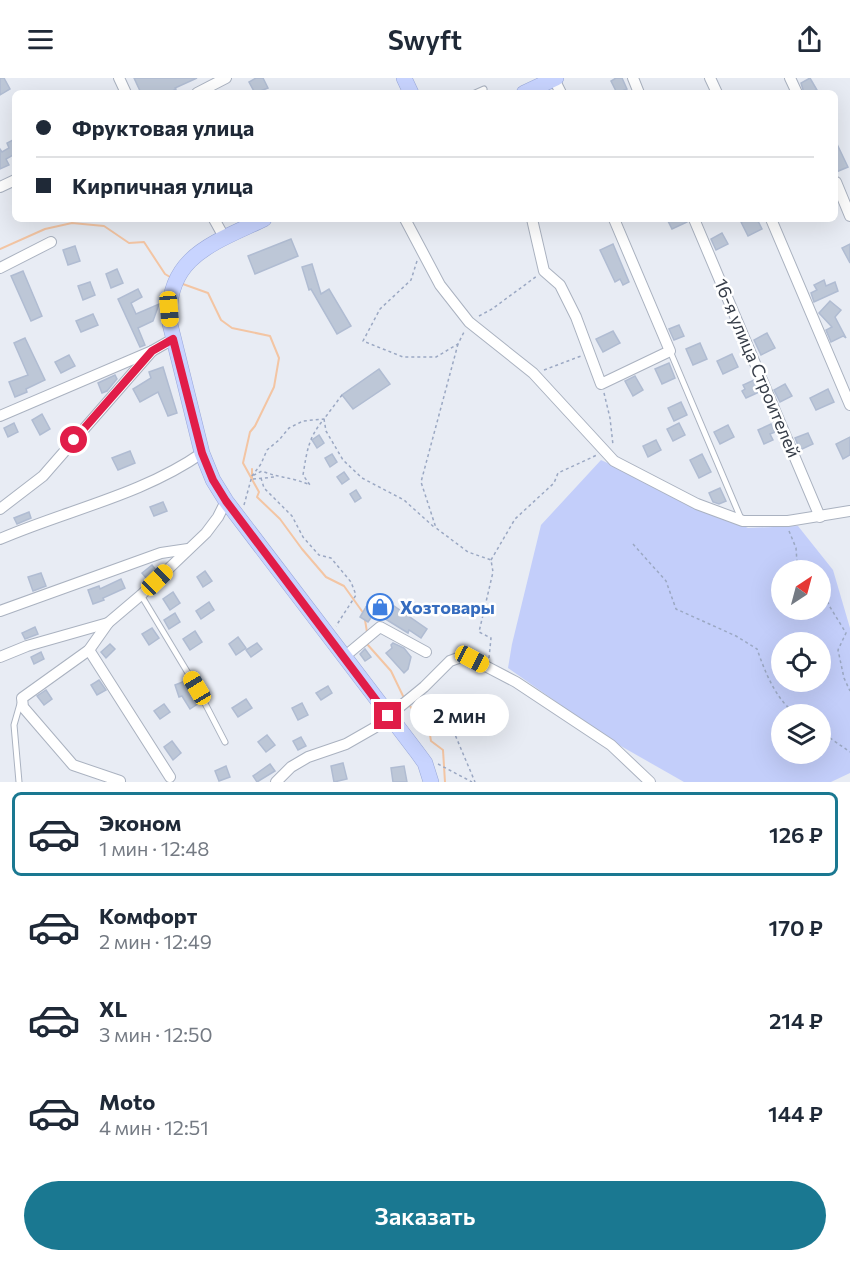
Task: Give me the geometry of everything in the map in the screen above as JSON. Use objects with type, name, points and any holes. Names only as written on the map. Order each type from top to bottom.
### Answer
[{"type":"main road","points":[[534,90],[557,83]]},
{"type":"main road","points":[[257,222],[203,249],[190,260],[175,280],[169,309],[173,339],[202,453],[213,480],[226,501],[432,774]]},
{"type":"street","points":[[203,90],[226,78]]},
{"type":"street","points":[[838,187],[850,216]]},
{"type":"street","points":[[216,222],[224,237]]},
{"type":"street","points":[[407,222],[440,285],[469,322],[533,373],[614,461],[697,504],[742,521],[788,521],[850,511]]},
{"type":"street","points":[[533,222],[544,271],[560,285],[591,352],[601,384],[670,351],[615,222]]},
{"type":"street","name":"16-я улица Строителей","points":[[695,222],[820,517]]},
{"type":"street","points":[[772,222],[850,405]]},
{"type":"street","points":[[0,268],[51,242]]},
{"type":"street","points":[[0,416],[152,351],[173,339]]},
{"type":"street","points":[[0,509],[43,476],[152,351]]},
{"type":"street","points":[[0,539],[142,486],[183,466],[202,453]]},
{"type":"street","points":[[120,781],[74,765],[23,707],[22,698],[89,650],[108,623],[206,533],[226,501]]},
{"type":"street","points":[[0,611],[161,553],[188,549]]},
{"type":"street","points":[[0,657],[27,646],[108,623]]},
{"type":"street","points":[[344,657],[380,627],[426,652]]},
{"type":"street","points":[[89,650],[170,777]]},
{"type":"street","points":[[276,782],[291,766],[308,757],[354,741],[374,728],[455,658],[466,657],[516,682],[610,745],[650,782]]},
{"type":"lane","points":[[670,351],[742,521]]},
{"type":"lane","points":[[141,595],[197,688],[225,742]]},
{"type":"lane","points":[[19,782],[14,725],[22,698]]},
{"type":"path","points":[[387,350],[363,340],[380,309],[411,280],[421,248]]},
{"type":"path","points":[[436,528],[421,482],[458,344]]},
{"type":"path","points":[[533,373],[591,352]]},
{"type":"path","points":[[601,384],[610,418],[614,461]]},
{"type":"path","points":[[252,477],[295,478],[310,485],[303,476],[307,446],[315,430],[342,395]]},
{"type":"path","points":[[324,419],[326,431],[343,460],[362,478],[404,500],[447,538],[468,552],[491,560]]},
{"type":"path","points":[[237,514],[243,508],[252,477],[267,450],[289,428],[303,421],[324,419]]},
{"type":"path","points":[[489,668],[490,638],[478,632],[493,572],[491,560],[515,519],[554,483],[558,473],[604,451]]},
{"type":"path","points":[[252,477],[262,471],[276,477]]},
{"type":"path","points":[[261,477],[264,488],[292,516],[303,537],[319,555],[331,558],[351,582],[356,595],[329,637]]},
{"type":"path","points":[[788,521],[789,532],[796,548],[797,560]]},
{"type":"path","points":[[633,544],[666,580],[676,609],[736,636],[757,649],[766,675],[786,704]]},
{"type":"path","points":[[831,609],[846,633],[838,650],[844,678],[850,692]]},
{"type":"path","points":[[424,687],[448,718],[473,782]]},
{"type":"path","points":[[831,739],[850,752]]},
{"type":"path","points":[[432,774],[473,782]]},
{"type":"sand","points":[[601,460],[748,528],[798,526],[825,560],[771,560],[771,620],[831,620],[831,567],[850,628],[850,773],[831,782],[684,782],[612,741],[508,668],[541,525]]},
{"type":"building","points":[[0,78],[4,78],[10,89],[0,95]]},
{"type":"building","points":[[134,78],[197,78],[174,90],[140,90]]},
{"type":"building","points":[[256,78],[263,78],[268,88],[253,90],[249,82]]},
{"type":"building","points":[[622,78],[627,89],[616,90],[611,81]]},
{"type":"building","points":[[810,78],[817,90],[803,90],[801,83]]},
{"type":"building","points":[[12,140],[12,156],[6,159],[9,165],[0,169],[0,149],[2,152],[9,148],[7,143]]},
{"type":"building","points":[[838,146],[848,167],[838,171]]},
{"type":"building","points":[[668,222],[687,222],[672,229]]},
{"type":"building","points":[[741,222],[758,222],[762,229],[748,236]]},
{"type":"building","points":[[722,233],[728,244],[716,250],[711,239]]},
{"type":"building","points":[[291,239],[298,256],[255,274],[248,256]]},
{"type":"building","points":[[613,244],[629,282],[623,285],[620,279],[615,282],[600,250]]},
{"type":"building","points":[[850,244],[850,263],[842,248]]},
{"type":"building","points":[[75,246],[80,261],[68,265],[63,250]]},
{"type":"building","points":[[312,264],[321,294],[329,289],[351,326],[337,334],[311,289],[309,290],[302,267]]},
{"type":"building","points":[[117,269],[123,283],[111,288],[106,274]]},
{"type":"building","points":[[23,271],[42,316],[31,321],[11,276]]},
{"type":"building","points":[[824,280],[826,286],[835,282],[838,291],[814,302],[811,293],[817,290],[814,285]]},
{"type":"building","points":[[90,282],[95,295],[83,300],[78,286]]},
{"type":"building","points":[[138,289],[142,297],[131,303],[136,314],[159,304],[153,321],[138,328],[145,345],[140,347],[118,299]]},
{"type":"building","points":[[830,301],[841,310],[835,317],[846,338],[843,336],[831,342],[826,330],[832,327],[819,313]]},
{"type":"building","points":[[93,314],[98,325],[81,332],[76,321]]},
{"type":"building","points":[[679,325],[684,336],[674,340],[669,329]]},
{"type":"building","points":[[613,331],[620,343],[603,352],[596,339]]},
{"type":"building","points":[[767,333],[775,348],[761,355],[754,340]]},
{"type":"building","points":[[25,338],[45,380],[15,397],[9,382],[28,375],[14,343]]},
{"type":"building","points":[[700,343],[707,359],[693,365],[686,349]]},
{"type":"building","points":[[732,354],[738,367],[723,374],[717,361]]},
{"type":"building","points":[[69,355],[75,366],[61,373],[55,362]]},
{"type":"building","points":[[669,363],[675,378],[662,384],[655,369]]},
{"type":"building","points":[[163,367],[177,413],[168,416],[158,392],[140,402],[133,389],[151,378],[149,372]]},
{"type":"building","points":[[379,369],[390,384],[353,409],[342,395]]},
{"type":"building","points":[[115,375],[117,379],[107,391],[102,393],[98,383]]},
{"type":"building","points":[[635,376],[643,390],[633,396],[625,381]]},
{"type":"building","points":[[754,380],[759,392],[746,398],[742,391],[745,389],[743,385]]},
{"type":"building","points":[[785,384],[792,396],[780,402],[774,390]]},
{"type":"building","points":[[828,389],[834,402],[816,410],[810,398]]},
{"type":"building","points":[[681,402],[687,415],[674,421],[668,408]]},
{"type":"building","points":[[42,414],[50,429],[40,435],[32,420]]},
{"type":"building","points":[[14,423],[18,432],[8,437],[4,428]]},
{"type":"building","points":[[679,423],[685,435],[673,441],[667,429]]},
{"type":"building","points":[[771,424],[775,432],[770,434],[773,440],[764,444],[758,430]]},
{"type":"building","points":[[728,425],[734,437],[720,444],[714,432]]},
{"type":"building","points":[[808,433],[813,444],[800,450],[795,438]]},
{"type":"building","points":[[319,435],[324,443],[317,448],[312,440]]},
{"type":"building","points":[[850,437],[850,455],[843,459],[836,444]]},
{"type":"building","points":[[656,440],[661,450],[648,457],[643,446]]},
{"type":"building","points":[[130,451],[135,463],[118,470],[112,458]]},
{"type":"building","points":[[332,454],[337,462],[330,467],[325,458]]},
{"type":"building","points":[[702,454],[711,472],[699,478],[690,460]]},
{"type":"building","points":[[344,472],[349,479],[342,484],[337,477]]},
{"type":"building","points":[[720,488],[726,501],[719,504],[713,502],[709,493]]},
{"type":"building","points":[[356,490],[361,498],[355,502],[350,494]]},
{"type":"building","points":[[163,502],[167,511],[154,516],[150,507]]},
{"type":"building","points":[[29,512],[31,518],[17,524],[14,518]]},
{"type":"building","points":[[152,565],[156,570],[147,579],[142,573]]},
{"type":"building","points":[[205,571],[212,581],[203,587],[197,577]]},
{"type":"building","points":[[41,573],[46,586],[33,591],[28,577]]},
{"type":"building","points":[[121,579],[125,588],[93,604],[88,590],[99,586],[100,589]]},
{"type":"building","points":[[173,592],[180,603],[170,610],[163,599]]},
{"type":"building","points":[[372,599],[380,604],[384,599],[427,629],[421,638],[409,630],[408,633],[366,607]]},
{"type":"building","points":[[209,602],[214,610],[201,619],[196,611]]},
{"type":"building","points":[[366,607],[373,615],[368,622],[360,617]]},
{"type":"building","points":[[175,613],[180,622],[169,629],[164,620]]},
{"type":"building","points":[[35,627],[38,634],[25,639],[22,633]]},
{"type":"building","points":[[152,628],[159,638],[149,645],[142,634]]},
{"type":"building","points":[[195,631],[202,642],[190,650],[183,639]]},
{"type":"building","points":[[238,637],[246,648],[236,655],[229,644]]},
{"type":"building","points":[[257,643],[262,649],[251,657],[246,650]]},
{"type":"building","points":[[393,643],[404,648],[411,657],[408,669],[404,673],[386,653],[392,648]]},
{"type":"building","points":[[110,644],[115,649],[106,658],[101,652]]},
{"type":"building","points":[[365,649],[371,657],[365,661],[360,654]]},
{"type":"building","points":[[41,652],[44,659],[34,664],[31,657]]},
{"type":"building","points":[[99,680],[106,690],[97,695],[91,685]]},
{"type":"building","points":[[185,681],[191,695],[194,693],[199,703],[190,709],[182,696],[179,697],[175,685]]},
{"type":"building","points":[[328,686],[332,693],[321,700],[316,693]]},
{"type":"building","points":[[46,690],[52,699],[44,705],[37,696]]},
{"type":"building","points":[[246,699],[252,708],[238,717],[232,708]]},
{"type":"building","points":[[302,703],[308,715],[298,720],[292,708]]},
{"type":"building","points":[[164,704],[170,712],[160,719],[154,711]]},
{"type":"building","points":[[267,735],[275,745],[266,752],[258,742]]},
{"type":"building","points":[[301,737],[306,746],[298,750],[293,741]]},
{"type":"building","points":[[172,741],[181,753],[173,760],[164,747]]},
{"type":"building","points":[[343,763],[347,779],[334,782],[331,766]]},
{"type":"building","points":[[270,764],[275,771],[257,782],[253,776]]},
{"type":"building","points":[[226,766],[230,777],[219,781],[215,771]]},
{"type":"building","points":[[404,766],[407,782],[393,782],[391,768]]},
{"type":"waterway","points":[[0,249],[45,229],[72,223],[104,226],[129,243],[144,242],[165,274],[170,277]]},
{"type":"waterway","points":[[180,283],[208,293],[221,320],[232,328],[270,336],[279,358],[274,387],[250,432],[243,463],[259,492],[257,497],[280,519],[326,577],[344,586],[364,614]]},
{"type":"waterway","points":[[252,469],[252,478]]},
{"type":"waterway","points":[[365,620],[367,632]]},
{"type":"waterway","points":[[367,644],[391,671],[404,698]]},
{"type":"waterway","points":[[409,705],[429,729],[431,741],[443,750],[445,782]]},
{"type":"place","name":"Хозтовары","points":[[380,607]]},
{"type":"route","points":[[74,440],[152,351],[173,339],[202,453],[213,480],[226,501],[388,716]]}]
